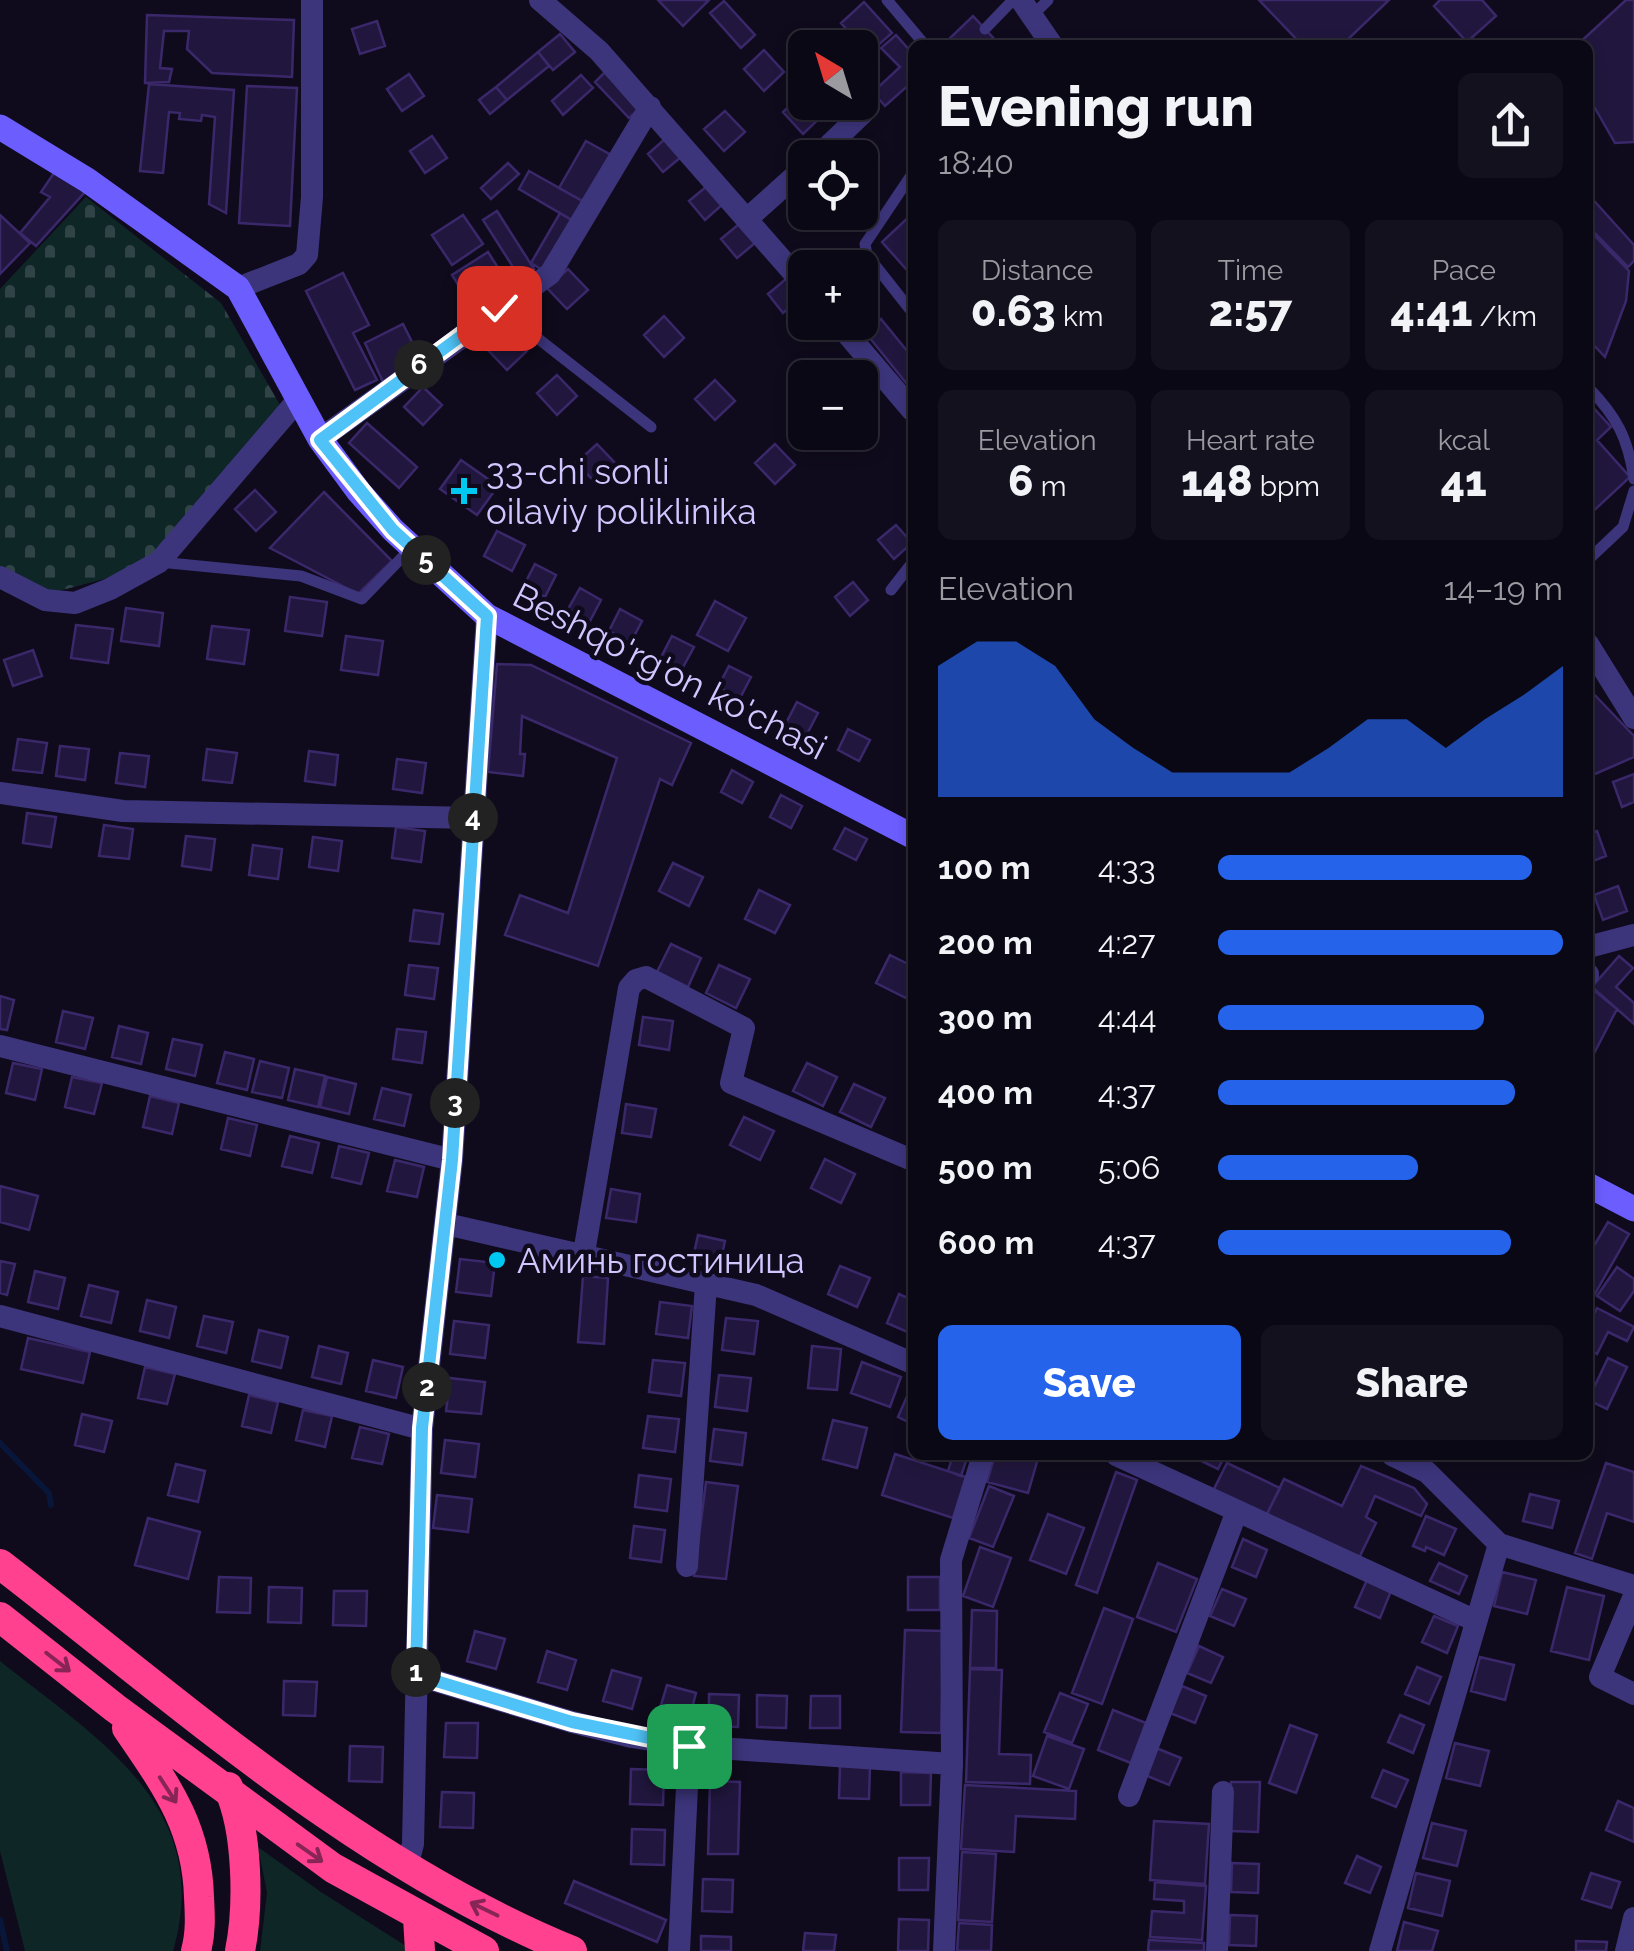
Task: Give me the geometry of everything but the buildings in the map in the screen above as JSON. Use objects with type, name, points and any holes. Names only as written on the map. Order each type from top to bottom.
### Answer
[{"type":"highway","points":[[0,1545],[73,1620]]},
{"type":"highway","points":[[0,1564],[350,1832],[457,1895],[572,1951]]},
{"type":"highway","points":[[0,1617],[114,1708],[333,1868],[484,1951]]},
{"type":"highway","points":[[114,1708],[129,1712],[148,1700],[149,1684],[140,1672]]},
{"type":"highway","points":[[114,1708],[177,1804],[188,1829],[199,1886],[196,1951]]},
{"type":"highway","points":[[195,1716],[232,1795],[247,1892],[240,1951]]},
{"type":"highway","points":[[418,1917],[420,1951]]},
{"type":"street","points":[[238,288],[299,264],[307,256],[312,197],[312,0]]},
{"type":"street","points":[[540,0],[599,51],[788,266]]},
{"type":"street","points":[[1028,4],[1049,40]]},
{"type":"street","points":[[320,440],[550,274],[650,107]]},
{"type":"street","points":[[834,140],[855,120]]},
{"type":"street","name":"Beshqo'rg'on ko'chasi","points":[[0,127],[88,180],[238,288],[320,440],[360,492],[412,547],[487,616],[908,834]]},
{"type":"street","points":[[747,219],[788,183]]},
{"type":"street","points":[[852,340],[908,405]]},
{"type":"street","points":[[0,577],[45,600],[75,603],[159,562],[297,401]]},
{"type":"street","points":[[407,1867],[413,1844],[422,1428],[452,1160],[487,616]]},
{"type":"street","points":[[1593,652],[1634,718]]},
{"type":"street","points":[[0,793],[123,811],[473,818]]},
{"type":"street","points":[[1593,946],[1634,935]]},
{"type":"street","points":[[584,1253],[629,988],[646,977],[744,1028],[731,1082],[908,1158]]},
{"type":"street","points":[[0,1046],[452,1160]]},
{"type":"street","points":[[1593,1188],[1634,1209]]},
{"type":"street","points":[[446,1224],[756,1295],[908,1361]]},
{"type":"street","points":[[687,1566],[706,1284]]},
{"type":"street","points":[[0,1316],[422,1428]]},
{"type":"street","points":[[944,1951],[952,1764],[950,1560],[981,1460]]},
{"type":"street","points":[[1127,1460],[1476,1621]]},
{"type":"street","points":[[1402,1460],[1427,1472],[1498,1544],[1634,1586]]},
{"type":"street","points":[[1130,1796],[1236,1511]]},
{"type":"street","points":[[1380,1951],[1498,1544]]},
{"type":"street","points":[[1634,1596],[1600,1676],[1634,1694]]},
{"type":"street","points":[[416,1675],[572,1722],[689,1746],[952,1764]]},
{"type":"street","points":[[678,1951],[689,1746]]},
{"type":"street","points":[[1218,1951],[1224,1792]]},
{"type":"street","points":[[1626,1951],[1634,1918]]},
{"type":"lane","points":[[887,0],[920,40]]},
{"type":"lane","points":[[986,30],[1028,4]]},
{"type":"lane","points":[[908,180],[865,244],[866,255],[908,307]]},
{"type":"lane","points":[[499,308],[650,427]]},
{"type":"lane","points":[[1593,393],[1630,447],[1634,479]]},
{"type":"lane","points":[[1593,555],[1622,528],[1634,491]]},
{"type":"lane","points":[[159,562],[301,576],[362,600],[412,547]]},
{"type":"lane","points":[[891,590],[908,568]]},
{"type":"green space","points":[[86,197],[221,303],[280,405],[153,555],[123,574],[51,593],[0,567],[0,289]]},
{"type":"green space","points":[[0,1661],[108,1748],[138,1780],[162,1816],[177,1855],[182,1900],[173,1951],[25,1951],[0,1851]]},
{"type":"green space","points":[[258,1847],[406,1946],[407,1951],[260,1951],[267,1893]]},
{"type":"waterway","points":[[0,1443],[49,1493],[51,1505]]},
{"type":"waterway","points":[[0,1920],[7,1951]]},
{"type":"place","name":"33-chi sonli oilaviy poliklinika","points":[[464,491]]},
{"type":"place","name":"Аминь гостиница","points":[[497,1260]]},
{"type":"route","points":[[499,308],[320,440],[393,530],[487,616],[452,1160],[422,1428],[416,1675],[572,1722],[689,1746]]}]
